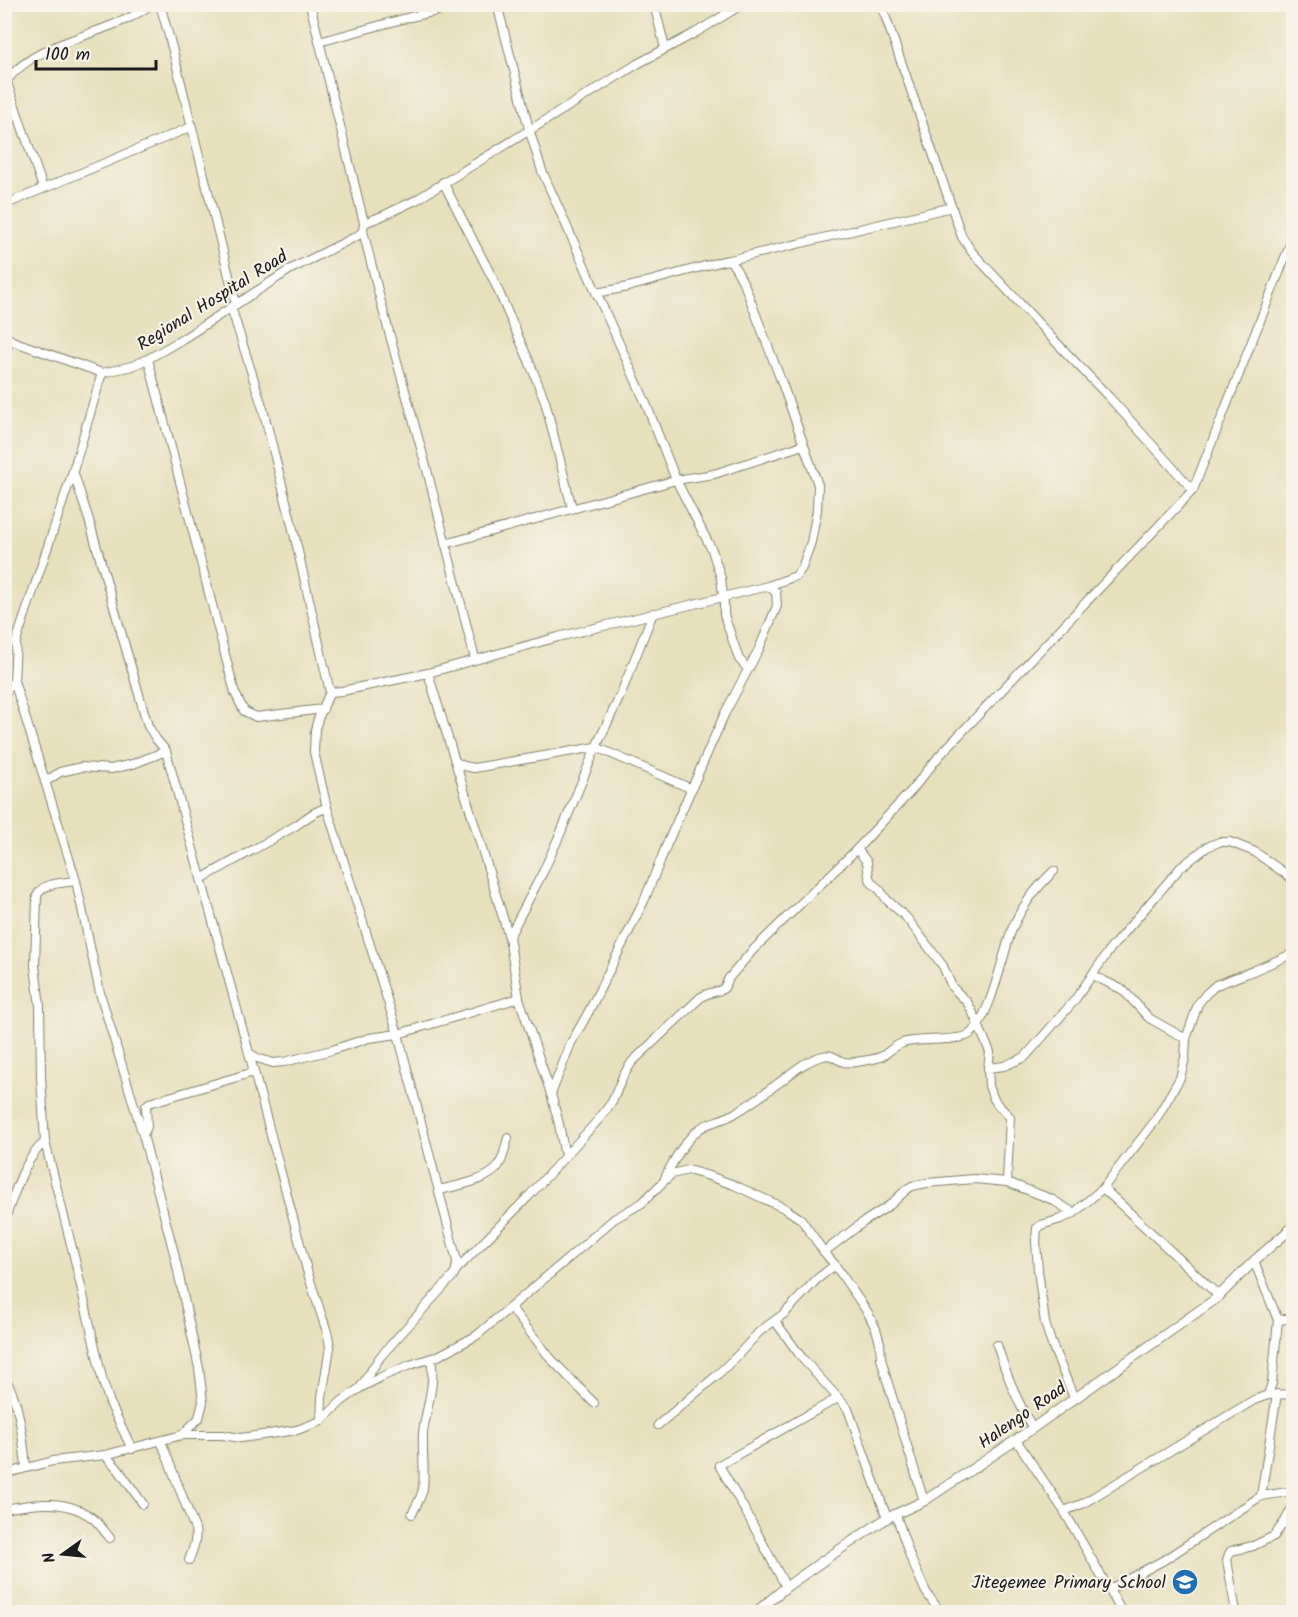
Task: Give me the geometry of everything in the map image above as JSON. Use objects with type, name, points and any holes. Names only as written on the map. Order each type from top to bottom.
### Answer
[{"type":"street","points":[[43,188],[6,77],[27,61],[44,52],[131,17],[152,4]]},
{"type":"street","points":[[160,4],[233,305],[263,409],[293,530],[330,692],[315,730],[314,752],[327,808],[398,1034],[440,1190],[457,1261],[456,1270]]},
{"type":"street","points":[[310,4],[363,227],[475,659]]},
{"type":"street","points":[[319,42],[468,4]]},
{"type":"street","points":[[497,4],[542,171],[645,401],[676,480],[712,550],[721,578],[724,615],[739,659],[748,669]]},
{"type":"street","points":[[654,4],[665,48]]},
{"type":"street","name":"Regional Hospital Road","points":[[102,373],[132,366],[148,359],[291,269],[357,236],[363,227],[416,200],[529,129],[743,4]]},
{"type":"street","points":[[881,4],[962,237],[972,252],[1193,490]]},
{"type":"street","points":[[4,205],[191,127]]},
{"type":"street","points":[[443,182],[494,281],[545,401],[572,508]]},
{"type":"street","points":[[596,293],[952,207]]},
{"type":"street","points":[[360,1388],[380,1357],[456,1270],[528,1197],[599,1119],[612,1102],[632,1062],[701,997],[724,988],[729,978],[753,950],[857,849],[911,791],[940,755],[1193,490],[1293,235]]},
{"type":"street","points":[[330,692],[428,673],[558,637],[768,586],[796,576],[802,568],[811,542],[817,510],[818,484],[745,286],[730,260]]},
{"type":"street","points":[[4,357],[7,339],[102,373],[73,471],[16,642],[14,681],[76,881],[100,993],[143,1135],[194,1336],[203,1402],[199,1418],[182,1435]]},
{"type":"street","points":[[148,359],[234,693],[244,711],[256,717],[323,709]]},
{"type":"street","points":[[445,544],[676,480],[714,474],[803,445]]},
{"type":"street","points":[[73,471],[148,726],[166,751],[308,1274],[329,1341],[329,1360],[322,1397],[321,1421]]},
{"type":"street","points":[[551,1094],[571,1043],[644,901],[725,712],[759,649],[777,606],[776,592],[768,586]]},
{"type":"street","points":[[509,938],[561,832],[653,614]]},
{"type":"street","points":[[428,673],[509,938],[519,998],[551,1094],[565,1156]]},
{"type":"street","points":[[4,694],[14,681]]},
{"type":"street","points":[[456,762],[474,768],[596,747],[692,789]]},
{"type":"street","points":[[45,782],[60,772],[82,767],[111,769],[133,764],[166,751]]},
{"type":"street","points":[[201,879],[295,826],[311,813],[327,808]]},
{"type":"street","points":[[988,1068],[1004,1066],[1025,1057],[1074,1001],[1111,948],[1180,868],[1207,847],[1219,842],[1230,842],[1255,852],[1293,880]]},
{"type":"street","points":[[857,849],[867,862],[872,883],[906,917],[943,966],[952,987],[967,1002],[972,1011],[990,1052],[989,1086],[997,1104],[1010,1117],[1006,1182]]},
{"type":"street","points":[[665,1180],[671,1165],[702,1126],[730,1116],[774,1087],[788,1074],[812,1060],[825,1055],[833,1055],[846,1062],[862,1061],[881,1057],[901,1043],[964,1037],[971,1034],[978,1026],[988,1006],[1013,929],[1023,907],[1037,886],[1054,871]]},
{"type":"street","points":[[76,881],[45,886],[39,890],[37,896],[35,966],[40,1006],[45,1142],[103,1382],[114,1413],[132,1449]]},
{"type":"street","points":[[1074,1398],[1045,1323],[1038,1270],[1037,1228],[1074,1213],[1103,1188],[1155,1121],[1180,1078],[1185,1058],[1186,1039],[1198,1004],[1206,994],[1216,985],[1293,953]]},
{"type":"street","points":[[1092,975],[1123,990],[1149,1018],[1186,1039]]},
{"type":"street","points":[[249,1053],[273,1063],[284,1062],[369,1038],[398,1034],[519,998]]},
{"type":"street","points":[[143,1135],[147,1127],[146,1106],[149,1103],[254,1072]]},
{"type":"street","points":[[440,1190],[492,1173],[499,1166],[508,1138]]},
{"type":"street","points":[[4,1221],[30,1158],[45,1142]]},
{"type":"street","points":[[4,1474],[54,1461],[105,1455],[182,1435],[222,1435],[242,1438],[297,1430],[321,1421],[360,1388],[410,1365],[431,1359],[476,1336],[614,1219],[642,1203],[665,1180],[688,1170],[768,1200],[801,1219],[858,1297],[876,1329],[886,1377],[924,1501]]},
{"type":"street","points":[[824,1252],[903,1192],[912,1186],[927,1183],[974,1179],[1006,1182],[1051,1199],[1074,1213]]},
{"type":"street","points":[[1103,1188],[1219,1296]]},
{"type":"street","name":"Halengo Road","points":[[756,1612],[827,1558],[892,1516],[924,1501],[1016,1440],[1219,1296],[1293,1226]]},
{"type":"street","points":[[1254,1262],[1278,1320],[1273,1394],[1261,1496]]},
{"type":"street","points":[[658,1425],[715,1377],[759,1332],[785,1313],[817,1279],[835,1265]]},
{"type":"street","points":[[511,1308],[552,1360],[594,1403]]},
{"type":"street","points":[[1278,1320],[1293,1318]]},
{"type":"street","points":[[775,1321],[802,1358],[851,1416],[911,1559],[926,1592],[940,1612]]},
{"type":"street","points":[[997,1345],[1005,1370],[1032,1427]]},
{"type":"street","points":[[412,1514],[423,1491],[422,1454],[432,1381],[431,1359]]},
{"type":"street","points":[[4,1382],[12,1390],[23,1440],[26,1467]]},
{"type":"street","points":[[1064,1511],[1082,1504],[1246,1404],[1273,1394],[1293,1394]]},
{"type":"street","points":[[786,1587],[719,1465],[838,1398]]},
{"type":"street","points":[[1016,1440],[1064,1511],[1122,1612]]},
{"type":"street","points":[[161,1441],[195,1529],[196,1538],[189,1560]]},
{"type":"street","points":[[105,1455],[143,1504]]},
{"type":"street","points":[[1110,1589],[1164,1560],[1261,1496],[1293,1491]]},
{"type":"street","points":[[4,1509],[59,1503],[84,1513],[96,1521],[110,1538]]},
{"type":"street","points":[[1236,1612],[1227,1560],[1229,1554],[1274,1536],[1285,1521],[1293,1504]]},
{"type":"place","name":"Jitegemee Primary School","points":[[1185,1582]]}]
